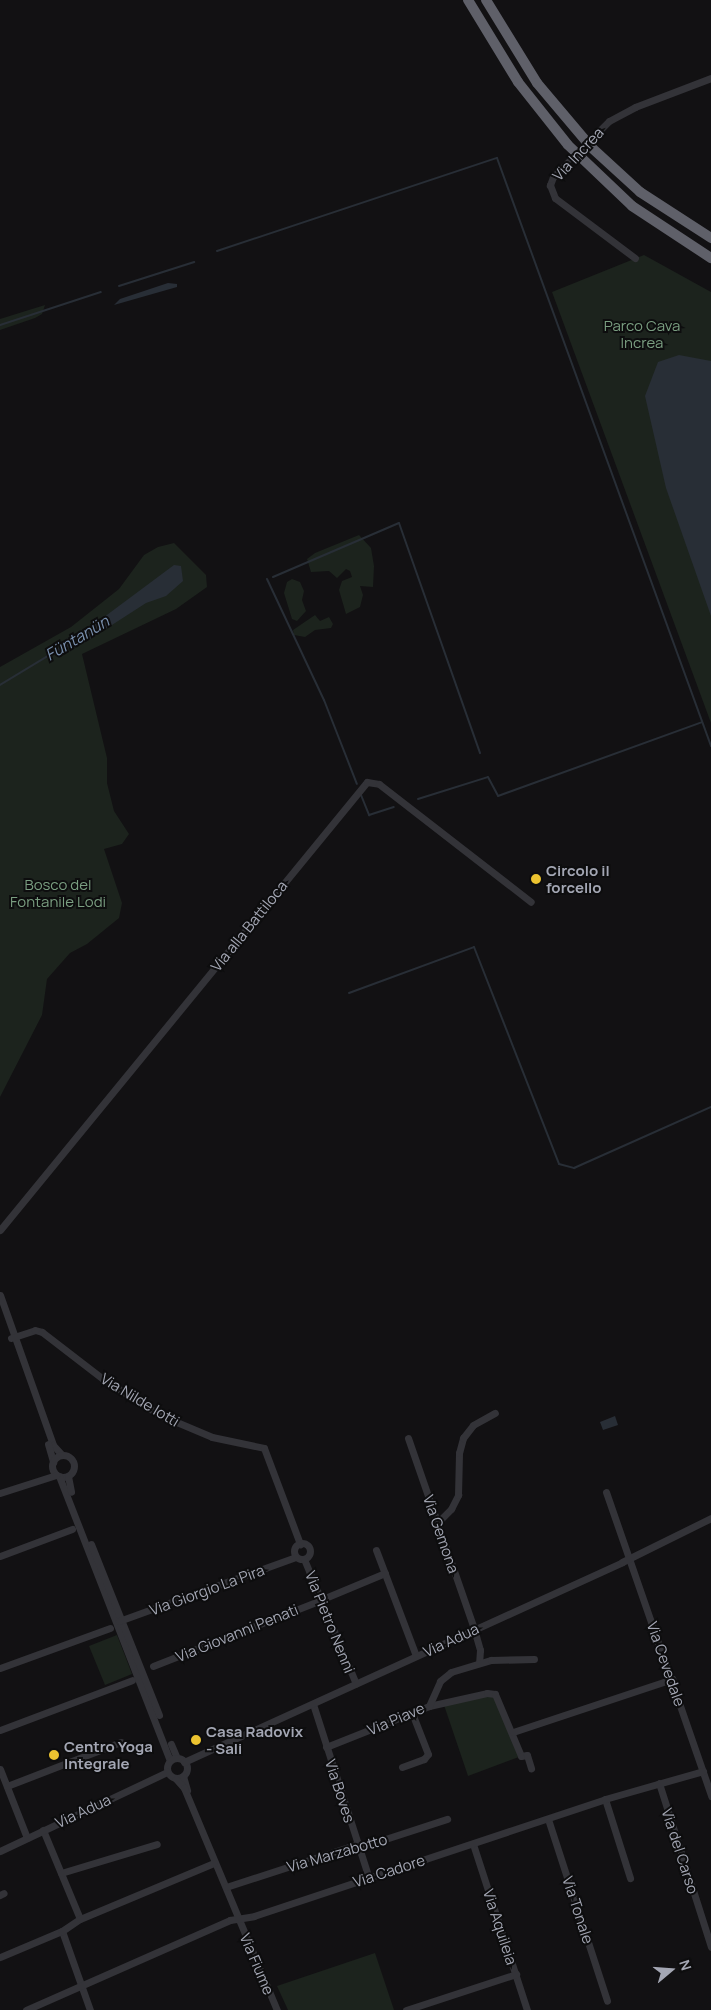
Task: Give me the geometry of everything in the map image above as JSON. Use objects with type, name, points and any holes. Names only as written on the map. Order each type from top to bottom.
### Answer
[{"type":"highway","points":[[468,0],[518,82],[568,145],[632,206],[711,258]]},
{"type":"highway","points":[[486,0],[537,83],[592,148],[644,195],[711,238]]},
{"type":"street","name":"Via Increa","points":[[635,258],[555,198],[550,185],[553,177],[609,121],[635,107],[711,78]]},
{"type":"street","name":"Via alla Battiloca","points":[[0,1229],[367,782],[379,784],[530,902]]},
{"type":"street","points":[[0,1295],[55,1470],[119,1621]]},
{"type":"street","points":[[0,1306],[53,1445],[62,1455],[73,1462],[73,1470],[68,1476],[69,1489],[173,1759],[186,1765]]},
{"type":"street","name":"Via Nilde Iotti","points":[[13,1337],[35,1330],[42,1332],[145,1406],[212,1437],[261,1446],[267,1451],[300,1544]]},
{"type":"street","points":[[437,1523],[451,1509],[458,1495],[459,1453],[463,1438],[473,1425],[495,1413]]},
{"type":"street","name":"Via Gemona","points":[[408,1438],[474,1629]]},
{"type":"street","points":[[0,1493],[42,1478],[55,1470],[62,1455]]},
{"type":"street","points":[[55,1470],[68,1476]]},
{"type":"street","name":"Via Cevedale","points":[[606,1492],[711,1796]]},
{"type":"street","name":"Via Adua","points":[[180,1778],[186,1765],[198,1757],[629,1559],[711,1518]]},
{"type":"street","points":[[0,1556],[72,1529]]},
{"type":"street","points":[[300,1544],[295,1548],[296,1557],[304,1559]]},
{"type":"street","name":"Via Pietro Nenni","points":[[300,1544],[310,1549],[304,1559],[323,1599],[356,1684]]},
{"type":"street","points":[[376,1550],[416,1656]]},
{"type":"street","name":"Via Giorgio La Pira","points":[[119,1621],[296,1557]]},
{"type":"street","name":"Via Giovanni Penati","points":[[153,1666],[385,1573]]},
{"type":"street","points":[[0,1668],[110,1628]]},
{"type":"street","points":[[474,1629],[480,1654],[479,1663]]},
{"type":"street","name":"Via Piave","points":[[326,1747],[429,1706],[444,1677],[479,1663],[502,1659],[534,1660]]},
{"type":"street","points":[[513,1732],[672,1679]]},
{"type":"street","points":[[0,1730],[132,1680]]},
{"type":"street","points":[[429,1706],[494,1693],[513,1732],[521,1756],[526,1754],[531,1768]]},
{"type":"street","name":"Via Boves","points":[[313,1704],[369,1878]]},
{"type":"street","points":[[402,1767],[428,1756],[412,1713]]},
{"type":"street","points":[[7,1786],[121,1742]]},
{"type":"street","points":[[173,1759],[167,1772],[180,1778],[238,1918]]},
{"type":"street","points":[[0,1769],[26,1838]]},
{"type":"street","name":"Via Cadore","points":[[26,2010],[238,1918],[254,1916],[605,1799],[703,1771]]},
{"type":"street","name":"Via Adua","points":[[0,1850],[167,1772]]},
{"type":"street","points":[[180,1778],[238,1918]]},
{"type":"street","name":"Via del Carso","points":[[659,1783],[711,1947]]},
{"type":"street","points":[[605,1799],[630,1878]]},
{"type":"street","name":"Via Tonale","points":[[548,1818],[607,2001]]},
{"type":"street","name":"Via Marzabotto","points":[[226,1887],[358,1845],[373,1844],[447,1819]]},
{"type":"street","points":[[43,1830],[80,1919]]},
{"type":"street","points":[[61,1873],[157,1844]]},
{"type":"street","name":"Via Aquileia","points":[[473,1844],[527,2010]]},
{"type":"street","points":[[0,1957],[62,1931],[80,1919],[214,1863]]},
{"type":"street","name":"Via Fiume","points":[[238,1918],[277,2010]]},
{"type":"street","points":[[62,1931],[90,2010]]},
{"type":"street","points":[[406,2010],[516,1974]]},
{"type":"green space","name":"Parco Cava Increa","points":[[644,255],[711,292],[711,723],[552,292]]},
{"type":"green space","points":[[45,305],[42,314],[35,318],[0,330],[0,319]]},
{"type":"green space","points":[[359,535],[371,548],[374,566],[373,587],[360,586],[363,595],[360,607],[346,614],[339,590],[342,581],[352,577],[350,571],[346,569],[337,578],[329,571],[311,572],[307,559],[315,553]]},
{"type":"green space","name":"Bosco del Fontanile Lodi","points":[[174,543],[206,575],[207,587],[176,609],[82,654],[107,758],[107,783],[114,811],[129,834],[122,844],[104,849],[122,903],[119,918],[87,944],[70,953],[47,979],[42,1015],[0,1097],[0,667],[71,627],[119,589],[144,555],[158,547]]},
{"type":"green space","points":[[292,579],[300,582],[304,591],[302,600],[306,611],[297,621],[292,619],[284,593],[287,582]]},
{"type":"green space","points":[[315,615],[320,621],[329,617],[333,624],[331,628],[315,630],[305,637],[294,635],[293,630]]},
{"type":"green space","points":[[117,1635],[132,1674],[105,1685],[89,1646]]},
{"type":"green space","points":[[493,1695],[519,1757],[468,1776],[444,1705]]},
{"type":"green space","points":[[375,1953],[394,2010],[288,2010],[277,1986]]},
{"type":"water","points":[[168,283],[177,284],[177,287],[114,305],[120,299]]},
{"type":"water","points":[[679,355],[711,361],[711,616],[666,488],[645,396],[658,362]]},
{"type":"water","points":[[174,565],[181,566],[183,581],[166,596],[146,603],[84,643],[60,649],[66,639],[84,632]]},
{"type":"water","points":[[615,1416],[618,1425],[603,1430],[600,1422]]},
{"type":"waterway","points":[[217,251],[497,158],[711,746]]},
{"type":"waterway","points":[[119,286],[194,262]]},
{"type":"waterway","points":[[0,325],[101,292]]},
{"type":"waterway","points":[[273,577],[399,523],[480,753]]},
{"type":"waterway","points":[[267,579],[324,700],[357,784]]},
{"type":"waterway","name":"Füntanün","points":[[0,685],[61,648]]},
{"type":"waterway","points":[[418,799],[488,777],[498,796],[702,722]]},
{"type":"waterway","points":[[361,795],[369,815],[394,807]]},
{"type":"waterway","points":[[349,993],[474,947],[559,1164],[574,1168],[711,1107]]},
{"type":"place","name":"Circolo il forcello","points":[[536,879]]},
{"type":"place","name":"Casa Radovix - Sali","points":[[196,1740]]},
{"type":"place","name":"Centro Yoga Integrale","points":[[54,1755]]}]
